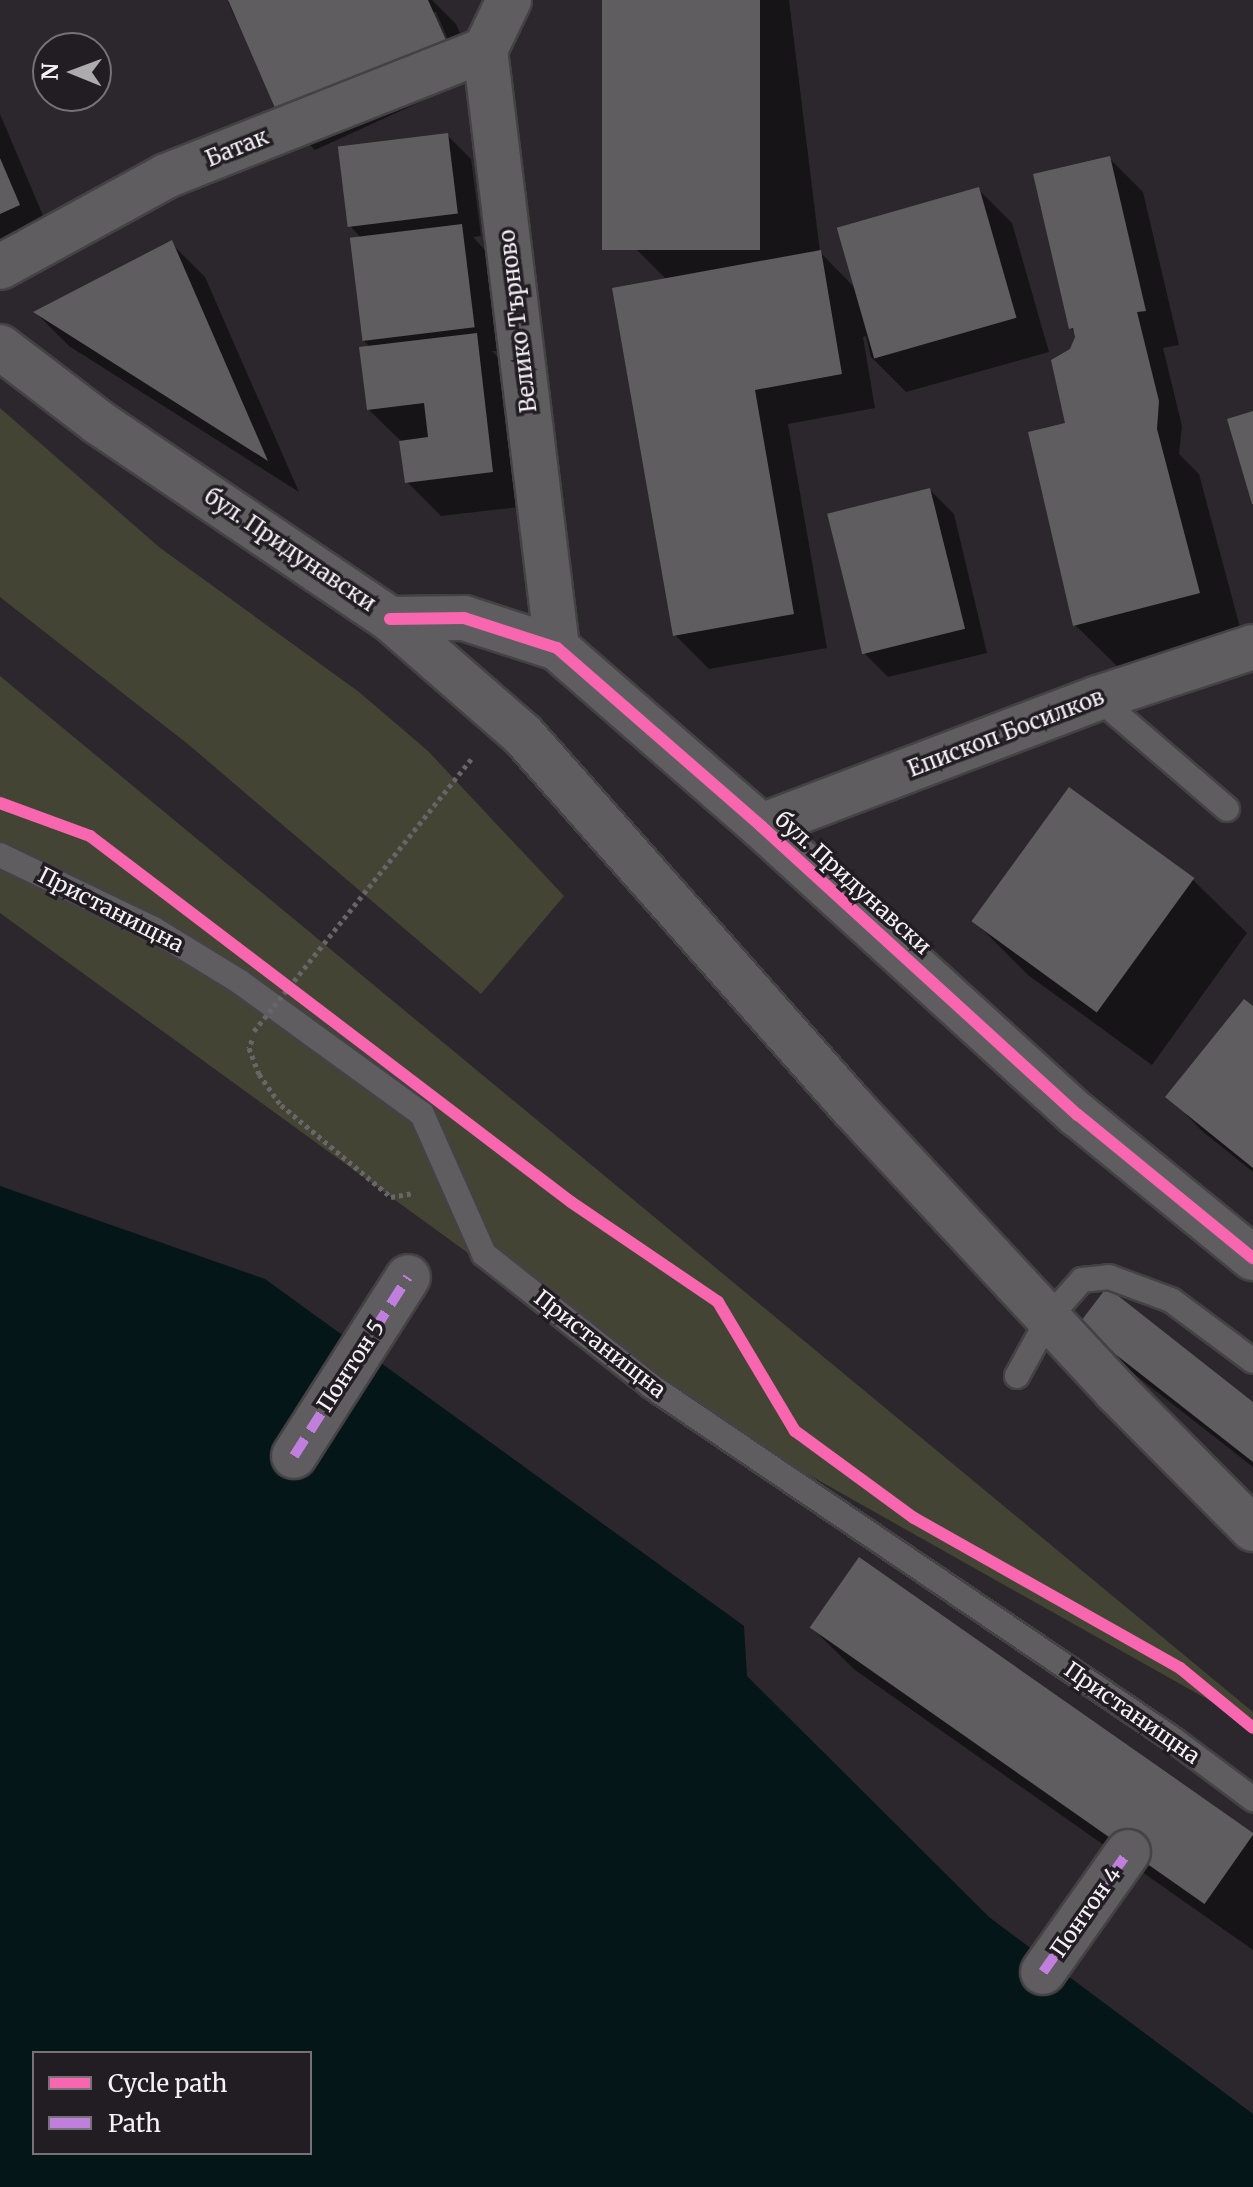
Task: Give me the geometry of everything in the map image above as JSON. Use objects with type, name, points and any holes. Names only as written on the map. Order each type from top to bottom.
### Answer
[{"type":"street","points":[[485,50],[509,0]]},
{"type":"street","name":"Батак","points":[[0,267],[166,176],[485,50]]},
{"type":"street","name":"Велико Търново","points":[[485,50],[557,648]]},
{"type":"street","name":"бул. Придунавски","points":[[0,347],[98,422],[390,619],[464,618],[557,648],[761,826],[1078,1115],[1253,1258]]},
{"type":"street","points":[[390,619],[523,735],[853,1108],[1050,1316],[1115,1390],[1253,1529]]},
{"type":"street","name":"Епископ Босилков","points":[[761,826],[1098,698],[1253,647]]},
{"type":"street","name":"Понтон 5","points":[[294,1456],[408,1277]]},
{"type":"street","name":"Понтон 4","points":[[1043,1972],[1128,1852]]},
{"type":"lane","points":[[1098,698],[1227,809]]},
{"type":"lane","name":"Пристанищна","points":[[0,855],[152,928],[227,974],[422,1114],[484,1254],[651,1386],[1174,1740],[1253,1799]]},
{"type":"lane","points":[[1017,1376],[1050,1316],[1082,1280],[1109,1277],[1171,1300],[1253,1361]]},
{"type":"path","points":[[422,1184],[418,1191],[407,1196],[391,1197],[281,1105],[259,1074],[249,1048],[254,1031],[473,757]]},
{"type":"path","points":[[274,979],[300,997]]},
{"type":"path","points":[[253,1028],[265,1037]]},
{"type":"green space","points":[[0,408],[159,547],[359,692],[428,751],[564,896],[481,994],[189,745],[0,597]]},
{"type":"green space","points":[[0,676],[1253,1712],[1253,1725],[651,1386],[0,913]]},
{"type":"shaded area","points":[[0,1186],[265,1279],[744,1626],[747,1676],[989,1917],[1253,2114],[1253,2187],[0,2187]]},
{"type":"building","points":[[228,0],[428,0],[446,40],[279,117]]},
{"type":"building","points":[[602,0],[760,0],[760,250],[602,250]]},
{"type":"building","points":[[448,133],[458,213],[348,227],[338,147]]},
{"type":"building","points":[[1110,156],[1146,311],[1137,312],[1159,401],[1157,429],[1200,593],[1073,626],[1028,432],[1065,423],[1051,360],[1070,349],[1075,337],[1073,328],[1069,329],[1033,174]]},
{"type":"building","points":[[0,158],[20,205],[0,214]]},
{"type":"building","points":[[979,187],[1016,318],[874,359],[837,228]]},
{"type":"building","points":[[462,224],[475,327],[363,341],[350,238]]},
{"type":"building","points":[[172,240],[268,461],[33,312]]},
{"type":"building","points":[[821,250],[842,374],[755,390],[794,614],[673,636],[612,288]]},
{"type":"building","points":[[477,333],[493,472],[405,483],[399,441],[428,437],[424,403],[367,410],[359,347]]},
{"type":"building","points":[[1253,411],[1253,504],[1252,504],[1227,419]]},
{"type":"building","points":[[930,488],[965,629],[862,654],[827,514]]},
{"type":"building","points":[[1069,787],[1194,878],[1097,1012],[971,921]]},
{"type":"building","points":[[1244,999],[1253,1006],[1253,1168],[1165,1097]]},
{"type":"building","points":[[1107,1287],[1253,1402],[1253,1462],[1078,1325]]},
{"type":"building","points":[[859,1557],[1253,1833],[1205,1904],[810,1627]]},
{"type":"marked path","points":[[294,1456],[408,1277]]},
{"type":"marked path","points":[[1043,1972],[1128,1852]]},
{"type":"cycle path","points":[[390,619],[464,618],[557,648],[761,826],[1078,1115],[1253,1258]]},
{"type":"cycle path","points":[[0,803],[90,836],[571,1202],[718,1302],[795,1431],[914,1518],[1180,1668],[1253,1728]]}]
